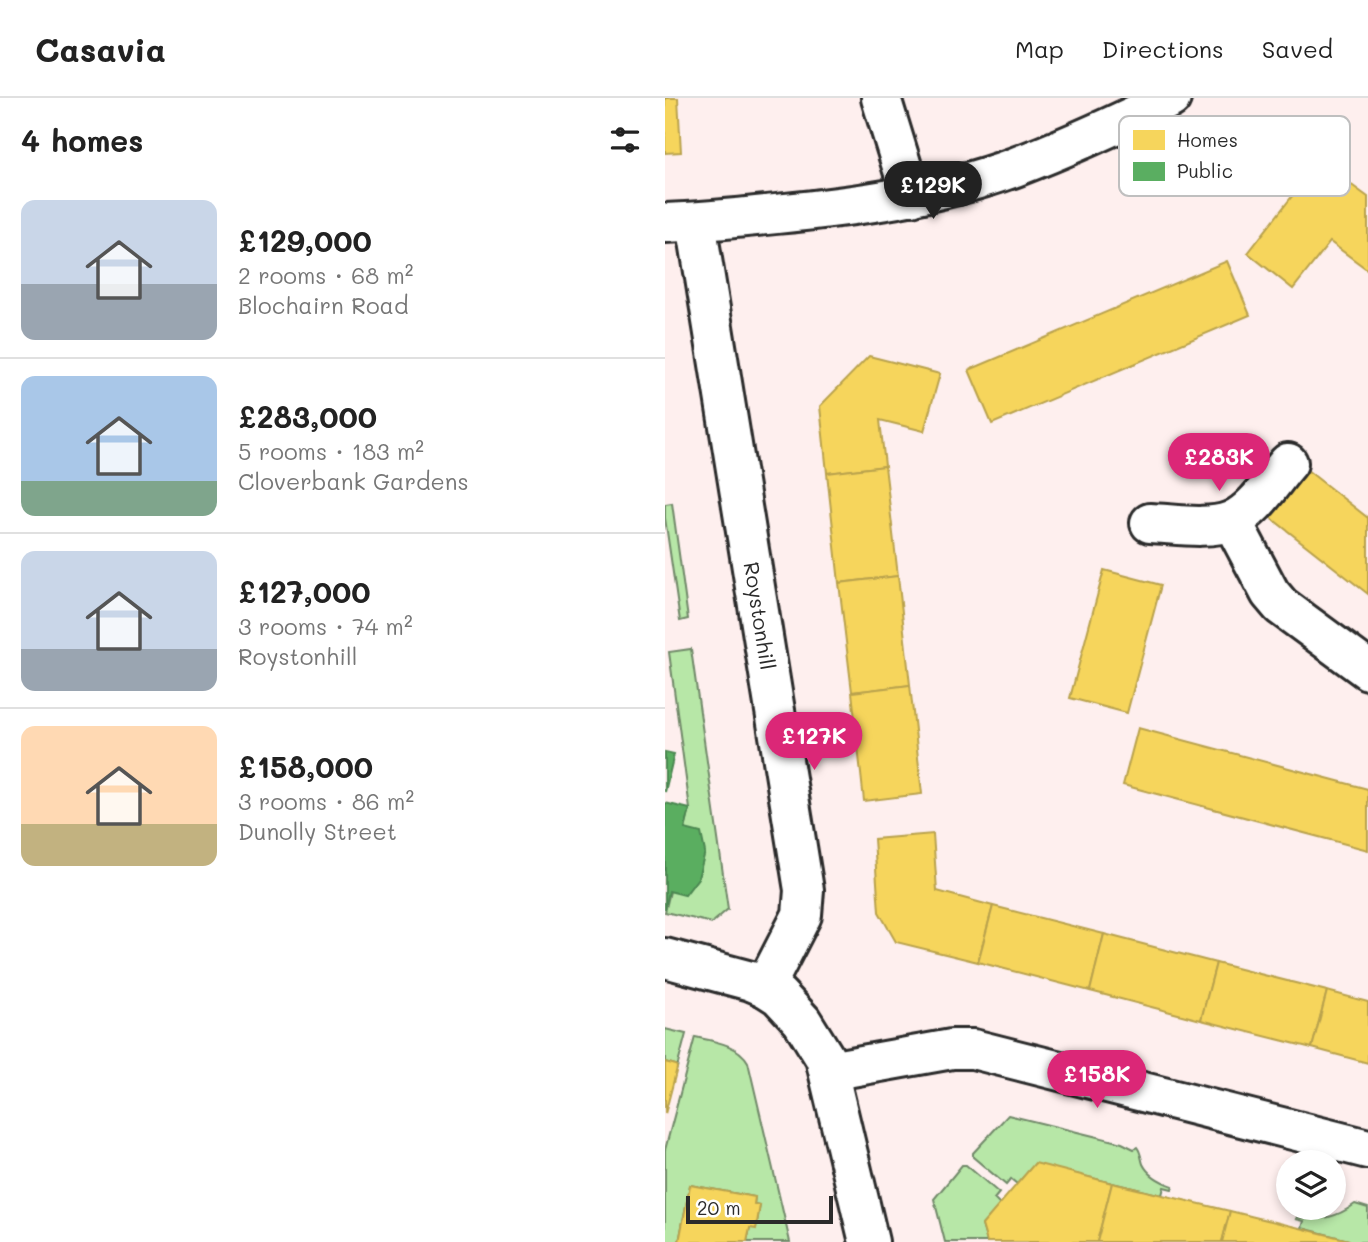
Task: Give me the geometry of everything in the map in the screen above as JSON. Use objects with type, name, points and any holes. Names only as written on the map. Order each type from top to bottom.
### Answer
[{"type":"street","points":[[881,98],[911,196]]},
{"type":"street","points":[[1134,116],[1171,98]]},
{"type":"street","points":[[680,223],[832,209],[911,196],[1014,167],[1119,123]]},
{"type":"street","name":"Roystonhill","points":[[680,223],[705,289],[804,890],[802,915],[765,987]]},
{"type":"street","points":[[1150,523],[1208,525],[1232,521],[1252,506],[1288,463]]},
{"type":"street","points":[[1232,521],[1261,577],[1276,599],[1295,617],[1368,670]]},
{"type":"street","points":[[665,958],[765,987],[779,996],[802,1021],[820,1047],[829,1071],[869,1242]]},
{"type":"street","points":[[829,1071],[952,1049],[973,1049],[1368,1149]]},
{"type":"green space","points":[[672,503],[688,619],[680,621],[665,518],[665,504]]},
{"type":"green space","points":[[691,649],[728,909],[712,923],[665,912],[690,809],[669,652]]},
{"type":"green space","points":[[665,1029],[686,1034],[677,1068],[676,1065],[665,1062]]},
{"type":"green space","points":[[695,1037],[732,1047],[748,1062],[790,1242],[747,1242],[750,1228],[756,1228],[760,1205],[754,1204],[755,1197],[690,1185],[679,1242],[665,1242],[665,1150]]},
{"type":"green space","points":[[1008,1115],[1122,1143],[1134,1149],[1137,1147],[1149,1172],[1173,1186],[1172,1189],[1164,1187],[1162,1195],[1035,1164],[1017,1184],[1011,1179],[1006,1185],[973,1157],[973,1153]]},
{"type":"green space","points":[[962,1165],[966,1165],[999,1193],[994,1199],[1000,1205],[982,1225],[987,1242],[945,1242],[934,1199]]},
{"type":"green space","points":[[1355,1204],[1368,1208],[1368,1242],[1349,1242],[1302,1228],[1304,1221],[1300,1220],[1346,1220],[1346,1209]]},
{"type":"building: Homes","points":[[665,98],[678,98],[681,152],[665,153]]},
{"type":"building: Homes","points":[[1350,184],[1368,197],[1368,270],[1330,242],[1293,289],[1248,253],[1292,196],[1350,196]]},
{"type":"building: Homes","points":[[1227,261],[1250,315],[992,424],[969,370]]},
{"type":"building: Homes","points":[[869,356],[940,374],[924,431],[880,420],[885,466],[827,473],[820,406]]},
{"type":"building: Homes","points":[[885,466],[898,576],[839,583],[827,473]]},
{"type":"building: Homes","points":[[1307,470],[1368,518],[1368,594],[1270,517]]},
{"type":"building: Homes","points":[[1104,570],[1161,585],[1127,713],[1070,698]]},
{"type":"building: Homes","points":[[898,576],[910,685],[852,692],[839,583]]},
{"type":"building: Homes","points":[[910,685],[922,794],[864,801],[852,692]]},
{"type":"building: Homes","points":[[1138,728],[1368,789],[1368,850],[1123,785]]},
{"type":"building: Homes","points":[[933,834],[937,891],[993,906],[978,962],[896,942],[879,912],[874,839]]},
{"type":"building: Homes","points":[[993,906],[1104,934],[1090,991],[978,962]]},
{"type":"building: Homes","points":[[1104,934],[1216,963],[1201,1020],[1090,991]]},
{"type":"building: Homes","points":[[1216,963],[1327,991],[1312,1048],[1201,1020]]},
{"type":"building: Homes","points":[[1327,991],[1368,1002],[1368,1063],[1312,1048]]},
{"type":"building: Homes","points":[[665,1062],[676,1065],[677,1068],[665,1114]]},
{"type":"building: Homes","points":[[1035,1163],[1112,1183],[1097,1242],[987,1242],[982,1225]]},
{"type":"building: Homes","points":[[1112,1183],[1230,1211],[1222,1242],[1097,1242]]},
{"type":"building: Homes","points":[[690,1185],[755,1197],[754,1204],[760,1205],[756,1229],[750,1228],[747,1242],[679,1242]]},
{"type":"building: Homes","points":[[1230,1211],[1349,1240],[1349,1242],[1222,1242]]},
{"type":"building: Public","points":[[665,752],[674,754],[665,792]]},
{"type":"building: Public","points":[[665,803],[690,809],[685,829],[701,833],[705,852],[698,878],[685,895],[669,891],[665,909]]}]
